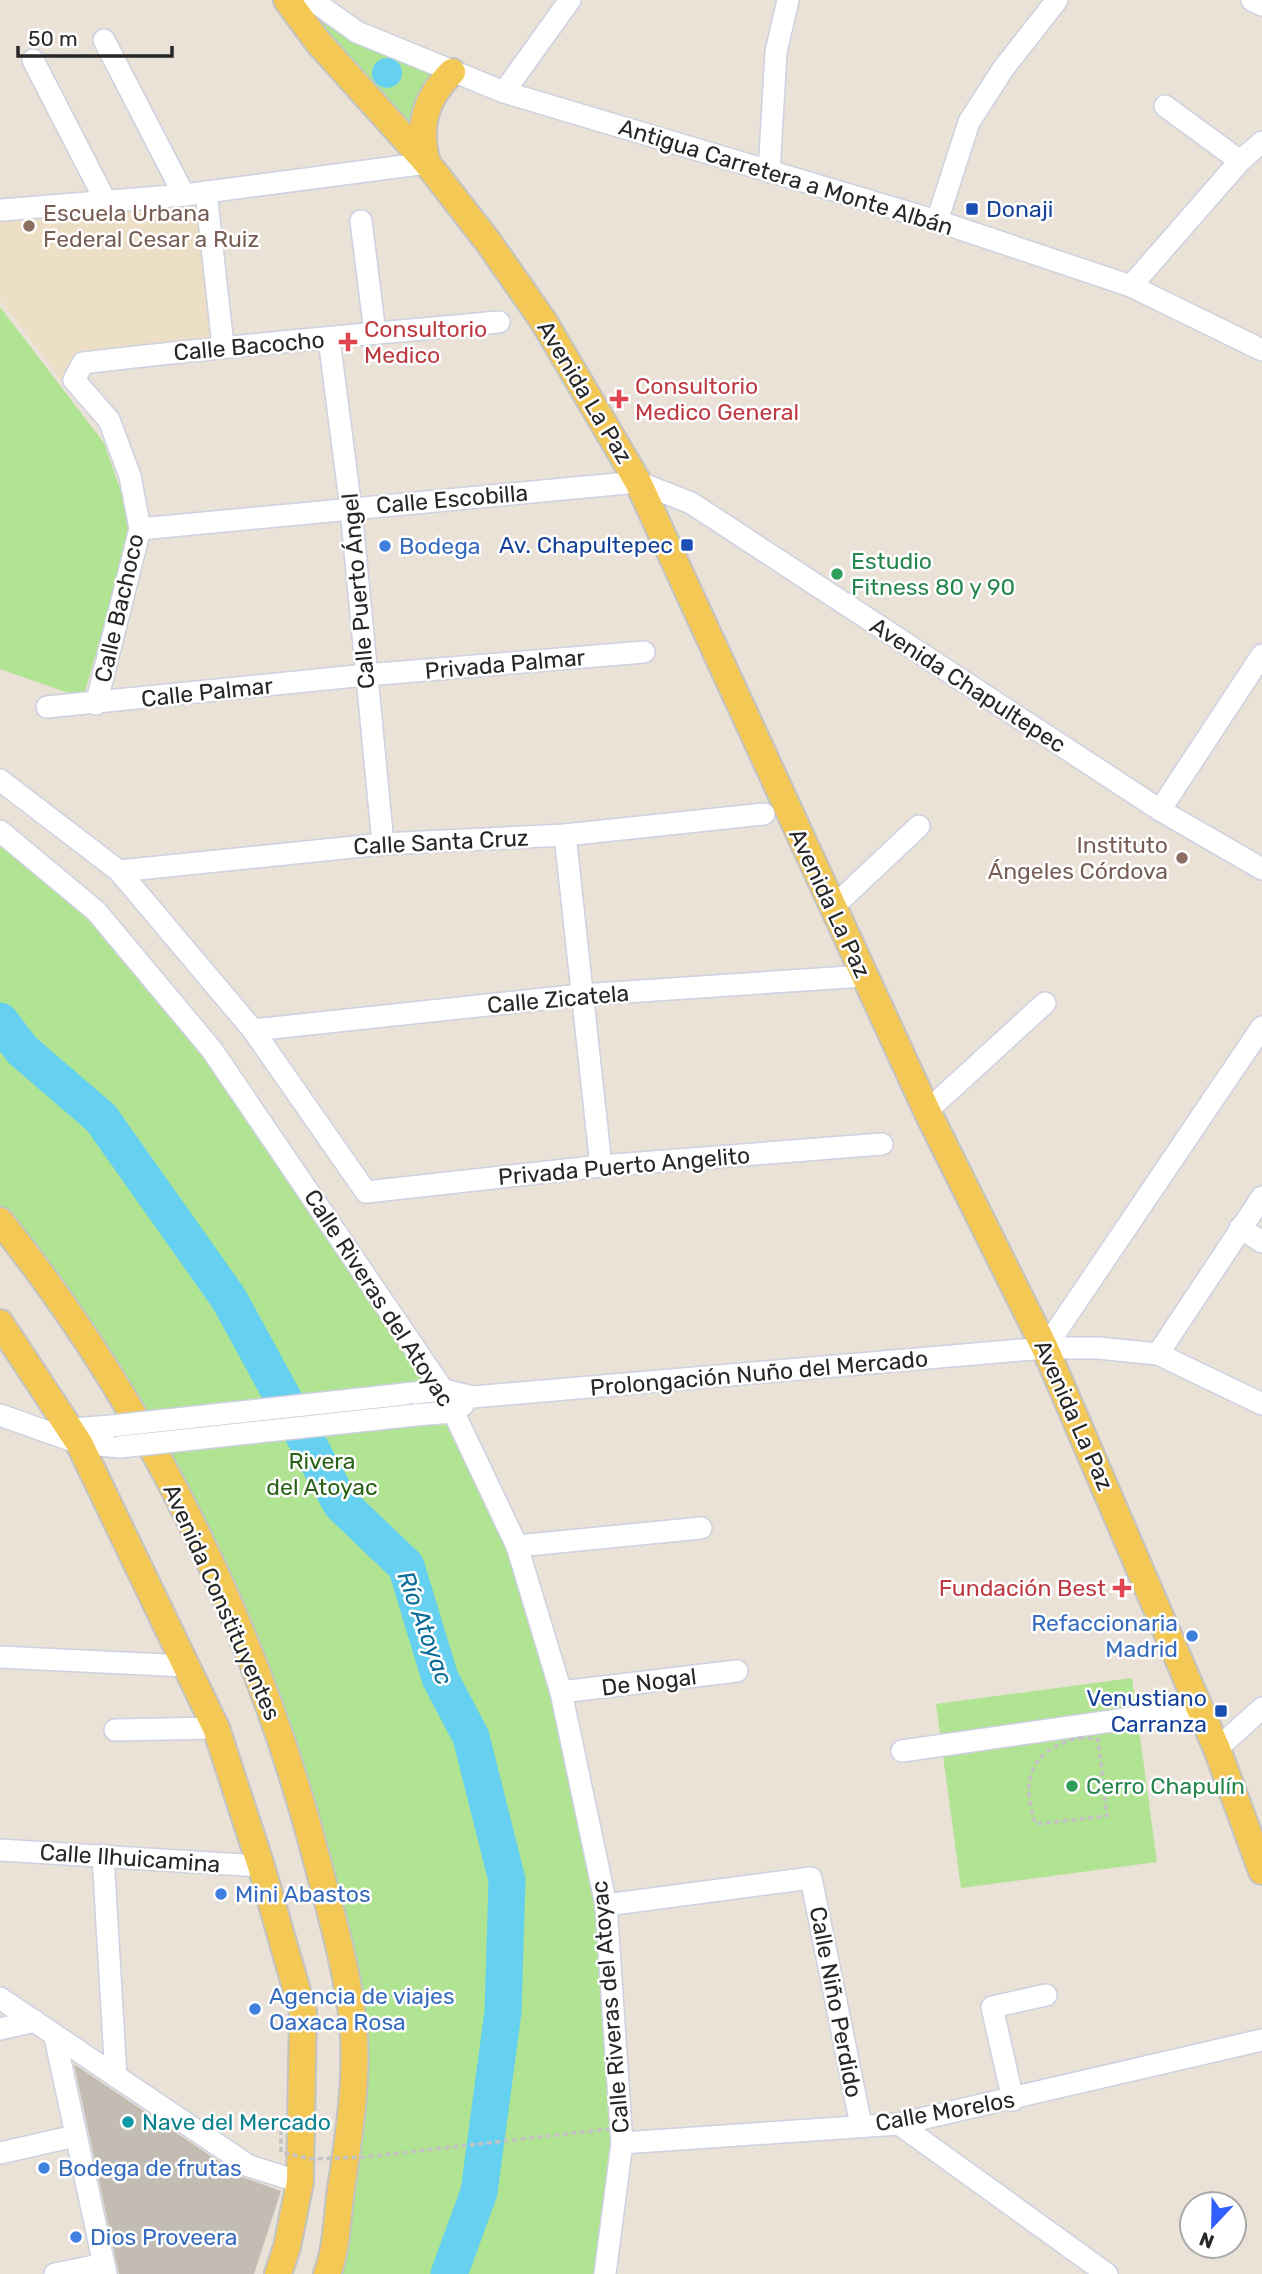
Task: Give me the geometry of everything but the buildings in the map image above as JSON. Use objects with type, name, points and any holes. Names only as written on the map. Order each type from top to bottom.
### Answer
[{"type":"main road","name":"Avenida La Paz","points":[[287,0],[318,42],[427,163],[544,322],[638,482],[927,1111],[1045,1348],[1199,1705],[1262,1871]]},
{"type":"main road","points":[[427,163],[421,143],[425,111],[434,90],[452,72]]},
{"type":"main road","name":"Avenida Constituyentes","points":[[0,1221],[121,1391],[191,1524],[265,1688],[304,1810],[332,1920],[353,2025],[351,2128],[327,2274]]},
{"type":"main road","points":[[0,1323],[75,1436],[216,1728],[261,1866],[303,2012],[300,2182],[287,2247],[278,2274]]},
{"type":"street","points":[[504,92],[570,0]]},
{"type":"street","points":[[769,172],[776,52],[788,0]]},
{"type":"street","points":[[937,221],[969,122],[1003,69],[1057,0]]},
{"type":"street","points":[[1252,0],[1262,5]]},
{"type":"street","name":"Antigua Carretera a Monte Albán","points":[[320,2],[357,32],[504,92],[937,221],[1131,286],[1262,349]]},
{"type":"street","points":[[104,40],[184,195]]},
{"type":"street","points":[[33,61],[105,200]]},
{"type":"street","points":[[1166,106],[1240,161]]},
{"type":"street","points":[[1131,286],[1240,161],[1262,142]]},
{"type":"street","points":[[2,210],[184,195],[427,163]]},
{"type":"street","points":[[206,191],[223,346]]},
{"type":"street","points":[[361,221],[375,333]]},
{"type":"street","name":"Calle Bacocho","points":[[83,363],[223,346],[329,339],[499,322]]},
{"type":"street","name":"Calle Puerto Ángel","points":[[329,339],[351,509],[383,844]]},
{"type":"street","name":"Calle Bachoco","points":[[83,363],[74,380],[109,420],[130,476],[140,529],[96,704]]},
{"type":"street","name":"Calle Escobilla","points":[[140,529],[638,482]]},
{"type":"street","name":"Avenida Chapultepec","points":[[638,482],[691,503],[1160,810],[1262,869]]},
{"type":"street","name":"Privada Palmar","points":[[366,675],[644,652]]},
{"type":"street","points":[[1160,810],[1262,655]]},
{"type":"street","name":"Calle Palmar","points":[[47,707],[366,675]]},
{"type":"street","points":[[0,780],[118,871],[253,1030]]},
{"type":"street","name":"Calle Santa Cruz","points":[[118,871],[383,844],[565,835],[764,814]]},
{"type":"street","points":[[833,907],[919,826]]},
{"type":"street","name":"Calle Riveras del Atoyac","points":[[0,831],[96,911],[212,1051],[443,1390],[517,1546],[561,1692],[606,1905],[616,2136],[605,2274]]},
{"type":"street","points":[[565,835],[601,1166]]},
{"type":"street","name":"Calle Zicatela","points":[[253,1030],[581,995],[864,976]]},
{"type":"street","points":[[927,1111],[1045,1003]]},
{"type":"street","points":[[1045,1348],[1262,1027]]},
{"type":"street","name":"Privada Puerto Angelito","points":[[253,1030],[366,1192],[601,1166],[882,1144]]},
{"type":"street","points":[[1158,1354],[1262,1197]]},
{"type":"street","points":[[1240,1228],[1262,1242]]},
{"type":"street","name":"Prolongación Nuño del Mercado","points":[[75,1436],[111,1426],[443,1390],[473,1397],[1045,1348],[1098,1348],[1158,1354],[1262,1404]]},
{"type":"street","points":[[0,1415],[45,1431],[120,1447],[453,1412],[473,1397]]},
{"type":"street","points":[[517,1546],[701,1528]]},
{"type":"street","points":[[0,1657],[186,1666]]},
{"type":"street","name":"De Nogal","points":[[561,1692],[737,1671]]},
{"type":"street","points":[[902,1751],[1182,1710],[1199,1705]]},
{"type":"street","points":[[1217,1749],[1260,1713]]},
{"type":"street","points":[[116,1730],[216,1728]]},
{"type":"street","name":"Calle Ilhuicamina","points":[[0,1850],[261,1866]]},
{"type":"street","points":[[103,1855],[116,2077]]},
{"type":"street","name":"Calle Niño Perdido","points":[[606,1905],[811,1878],[861,2125]]},
{"type":"street","points":[[1013,2100],[992,2007],[1046,1995]]},
{"type":"street","points":[[0,1998],[249,2166],[300,2182]]},
{"type":"street","points":[[0,2029],[35,2021]]},
{"type":"street","points":[[55,2037],[105,2269],[55,2274]]},
{"type":"street","name":"Calle Morelos","points":[[616,2136],[899,2124],[1013,2100],[1262,2040]]},
{"type":"street","points":[[899,2124],[1107,2274]]},
{"type":"street","points":[[0,2153],[75,2136]]},
{"type":"path","points":[[1079,1738],[1098,1739],[1107,1816],[1036,1824],[1028,1790],[1032,1769],[1044,1753],[1059,1742],[1079,1738]]},
{"type":"path","points":[[282,2130],[281,2152],[311,2159],[616,2136]]},
{"type":"shaded area","points":[[198,202],[213,341],[85,352],[63,382],[0,299],[0,218]]},
{"type":"green space","points":[[297,3],[455,66],[409,135]]},
{"type":"green space","points":[[0,307],[104,443],[133,526],[83,698],[0,669]]},
{"type":"green space","name":"Rivera del Atoyac","points":[[0,831],[96,911],[212,1050],[443,1390],[517,1546],[606,1905],[622,2143],[598,2274],[327,2274],[353,2025],[265,1688],[121,1391],[0,1225]]},
{"type":"green space","points":[[1132,1678],[1157,1862],[961,1888],[936,1704]]},
{"type":"water","points":[[387,58],[398,62],[402,73],[398,84],[387,88],[376,84],[372,73],[376,62]]},
{"type":"waterway","name":"Río Atoyac","points":[[0,1021],[22,1050],[101,1118],[229,1299],[341,1504],[406,1566],[440,1678],[471,1737],[507,1880],[503,2012],[479,2192],[449,2274]]},
{"type":"place","name":"Donaji","points":[[972,209]]},
{"type":"place","name":"Escuela Urbana Federal Cesar a Ruiz","points":[[29,226]]},
{"type":"place","name":"Consultorio Medico","points":[[348,342]]},
{"type":"place","name":"Consultorio Medico General","points":[[619,399]]},
{"type":"place","name":"Av. Chapultepec","points":[[687,545]]},
{"type":"place","name":"Bodega","points":[[385,546]]},
{"type":"place","name":"Estudio Fitness 80 y 90","points":[[837,574]]},
{"type":"place","name":"Instituto Ángeles Córdova","points":[[1182,858]]},
{"type":"place","name":"Fundación Best","points":[[1122,1588]]},
{"type":"place","name":"Refaccionaria Madrid","points":[[1192,1636]]},
{"type":"place","name":"Venustiano Carranza","points":[[1221,1711]]},
{"type":"place","name":"Cerro Chapulín","points":[[1072,1786]]},
{"type":"place","name":"Mini Abastos","points":[[221,1894]]},
{"type":"place","name":"Agencia de viajes Oaxaca Rosa","points":[[255,2009]]},
{"type":"place","name":"Nave del Mercado","points":[[128,2122]]},
{"type":"place","name":"Bodega de frutas","points":[[44,2168]]},
{"type":"place","name":"Dios Proveera","points":[[76,2237]]}]
